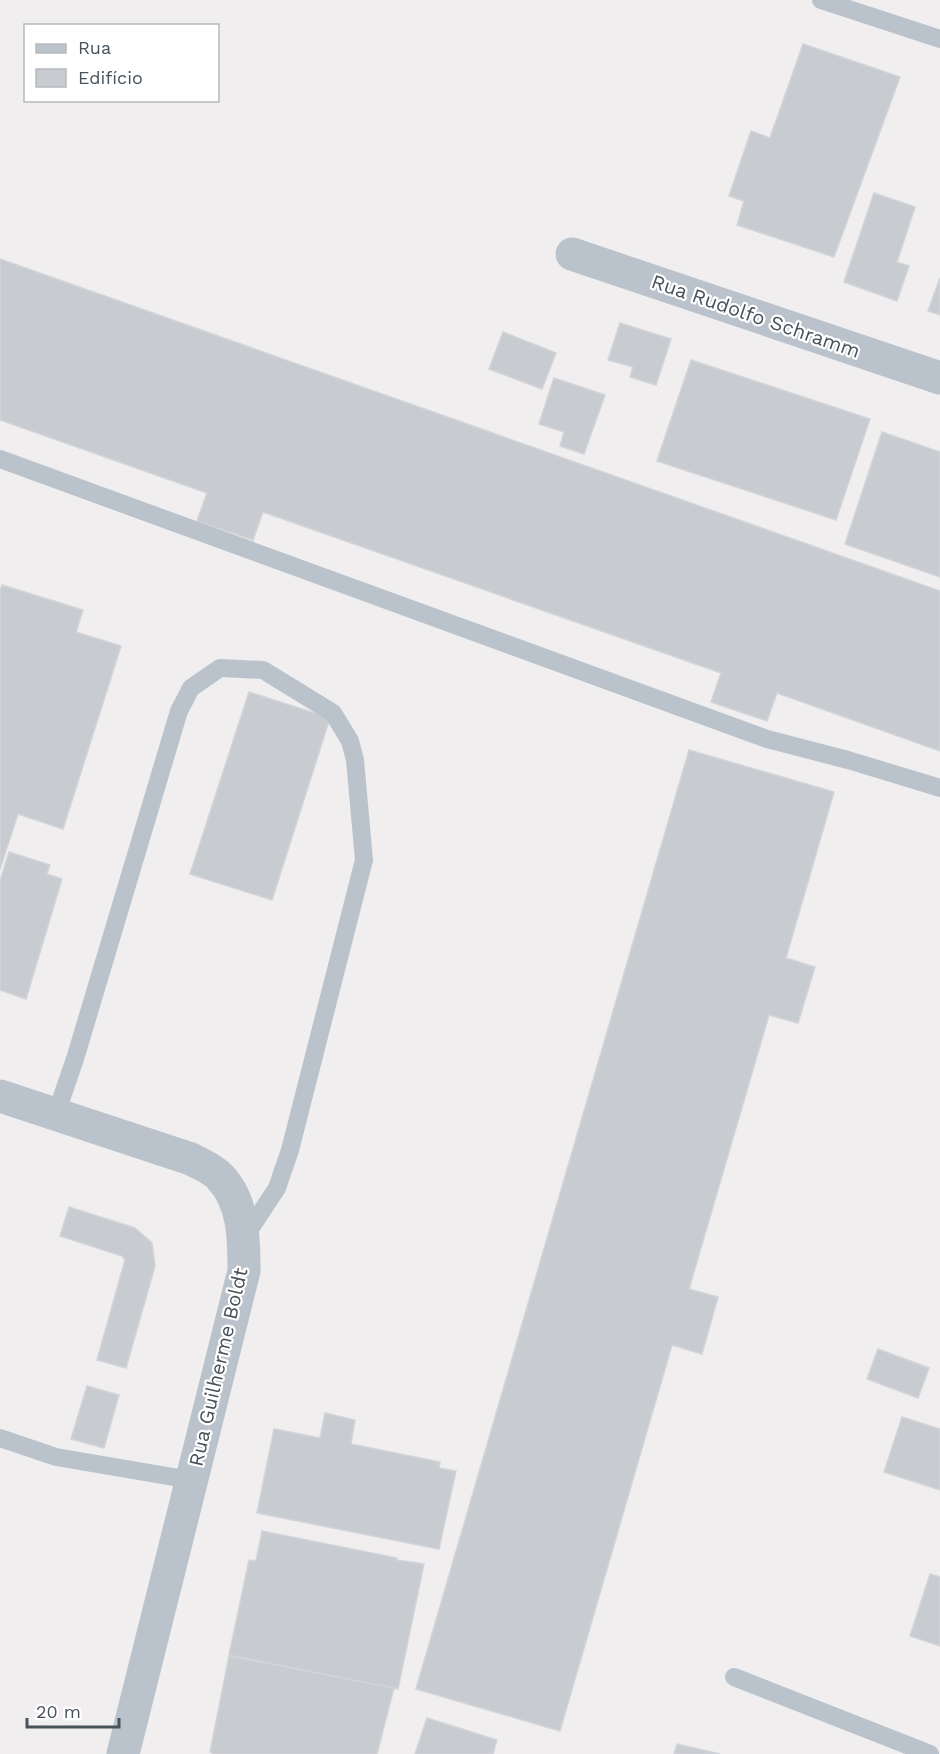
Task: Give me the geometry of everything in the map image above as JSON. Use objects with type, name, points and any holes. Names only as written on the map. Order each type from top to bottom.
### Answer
[{"type":"street","name":"Rua Rudolfo Schramm","points":[[572,254],[940,378]]},
{"type":"street","name":"Rua Guilherme Boldt","points":[[0,1096],[191,1159],[219,1176],[237,1204],[244,1238],[244,1271],[123,1754]]},
{"type":"lane","points":[[821,0],[940,39]]},
{"type":"lane","points":[[0,459],[767,739],[848,760],[940,788]]},
{"type":"lane","points":[[56,1114],[75,1059],[179,711],[191,688],[220,668],[264,670],[333,713],[350,741],[355,760],[364,860],[290,1150],[277,1188],[244,1238]]},
{"type":"lane","points":[[0,1438],[57,1457],[191,1480]]},
{"type":"lane","points":[[734,1677],[930,1754]]},
{"type":"building","points":[[803,44],[900,77],[834,257],[737,225],[744,201],[729,196],[751,131],[770,138]]},
{"type":"building","points":[[874,193],[915,207],[897,262],[909,266],[897,301],[844,282]]},
{"type":"building","points":[[0,259],[940,591],[940,751],[777,693],[767,721],[711,702],[721,673],[263,512],[253,540],[197,521],[207,493],[0,420]]},
{"type":"building","points":[[940,278],[940,315],[928,311]]},
{"type":"building","points":[[620,323],[671,339],[656,385],[630,377],[633,367],[608,360]]},
{"type":"building","points":[[503,332],[556,353],[542,389],[489,369]]},
{"type":"building","points":[[691,360],[870,419],[836,520],[657,461]]},
{"type":"building","points":[[554,378],[605,395],[584,454],[560,446],[564,432],[539,424]]},
{"type":"building","points":[[882,432],[940,452],[940,577],[845,544]]},
{"type":"building","points":[[2,585],[83,610],[76,632],[121,646],[63,829],[18,814],[0,869],[0,591]]},
{"type":"building","points":[[249,692],[330,718],[272,900],[190,874]]},
{"type":"building","points":[[689,750],[834,792],[786,958],[815,967],[798,1023],[769,1015],[689,1289],[718,1297],[702,1354],[672,1345],[560,1731],[416,1689]]},
{"type":"building","points":[[9,852],[50,865],[47,874],[62,879],[26,999],[0,990],[0,881]]},
{"type":"building","points":[[69,1207],[135,1228],[152,1243],[155,1266],[126,1368],[97,1360],[125,1260],[122,1256],[60,1236]]},
{"type":"building","points":[[878,1349],[929,1368],[918,1398],[867,1379]]},
{"type":"building","points":[[87,1386],[119,1395],[104,1448],[71,1439]]},
{"type":"building","points":[[325,1413],[355,1420],[351,1444],[440,1462],[439,1468],[456,1471],[439,1549],[257,1513],[274,1429],[320,1438]]},
{"type":"building","points":[[902,1417],[940,1429],[940,1490],[884,1472]]},
{"type":"building","points":[[262,1531],[424,1564],[398,1689],[229,1655],[249,1560],[256,1561]]},
{"type":"building","points":[[930,1574],[940,1577],[940,1646],[910,1636]]},
{"type":"building","points":[[229,1656],[394,1688],[377,1754],[214,1754],[210,1752]]},
{"type":"building","points":[[427,1718],[497,1740],[493,1754],[415,1754]]},
{"type":"building","points":[[677,1744],[720,1754],[674,1754]]}]
